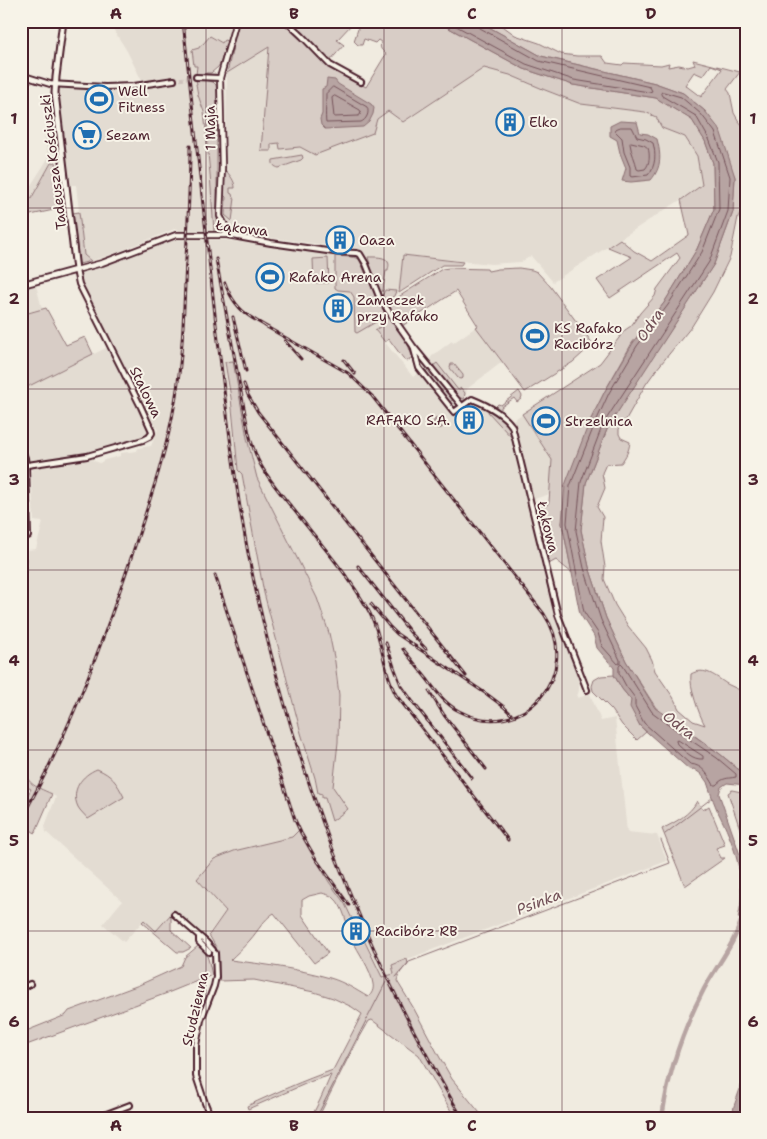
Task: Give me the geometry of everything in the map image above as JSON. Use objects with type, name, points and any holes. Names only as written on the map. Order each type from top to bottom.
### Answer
[{"type":"main road","name":"Tadeusza Kościuszki","points":[[63,21],[55,85],[76,270]]},
{"type":"main road","name":"Łąkowa","points":[[21,285],[76,270]]},
{"type":"street","name":"1 Maja","points":[[227,235],[227,229],[220,216],[222,167],[220,78],[236,21]]},
{"type":"street","points":[[286,21],[330,65],[361,82]]},
{"type":"street","points":[[21,75],[55,85],[105,88],[174,80]]},
{"type":"street","points":[[196,77],[220,78]]},
{"type":"street","name":"Łąkowa","points":[[76,270],[102,263],[176,235],[227,235],[360,254],[366,264],[380,300],[413,346],[462,406]]},
{"type":"street","name":"Stalowa","points":[[24,466],[87,456],[145,439],[152,433],[141,407],[79,284],[76,270]]},
{"type":"street","name":"Łąkowa","points":[[413,346],[419,368],[454,412],[472,399],[501,414],[512,426],[558,616],[586,690]]},
{"type":"street","points":[[417,360],[424,359]]},
{"type":"street","points":[[419,368],[424,359]]},
{"type":"street","points":[[21,448],[25,458],[28,536]]},
{"type":"street","name":"Studzienna","points":[[174,914],[199,936],[199,942],[212,953],[215,962],[216,977],[214,986],[201,1020],[196,1045],[196,1076],[211,1118]]},
{"type":"street","points":[[21,988],[30,984]]},
{"type":"street","points":[[96,1118],[130,1105]]},
{"type":"shaded area","points":[[108,21],[233,21],[227,41],[224,40],[223,43],[210,36],[199,48],[192,50],[194,66],[197,66],[196,84],[201,100],[215,231],[179,232],[177,228],[91,261],[84,255],[76,185],[71,185],[70,178],[67,178],[58,91],[60,89],[121,90],[174,82],[173,78],[143,83],[127,51]]},
{"type":"shaded area","points":[[239,21],[281,21],[292,30],[298,21],[436,21],[524,69],[573,85],[656,98],[692,120],[705,141],[713,163],[714,209],[697,249],[664,303],[632,343],[589,423],[562,523],[572,573],[556,560],[547,565],[535,508],[547,505],[549,502],[552,460],[522,414],[600,363],[625,330],[631,326],[655,296],[657,289],[680,258],[677,253],[610,298],[597,280],[632,257],[608,247],[620,239],[634,251],[652,261],[689,235],[681,200],[702,185],[697,156],[685,137],[662,128],[656,117],[645,112],[581,104],[510,75],[484,68],[403,122],[388,111],[377,119],[373,133],[315,155],[300,147],[280,149],[279,143],[271,144],[271,151],[261,151],[269,47],[227,73]],"holes":[[[352,24],[357,26],[358,29],[354,41],[358,45],[362,45],[364,39],[375,43],[378,40],[381,42],[381,49],[386,54],[366,87],[328,63],[344,45],[337,40]]]},
{"type":"shaded area","points":[[478,21],[496,21],[515,35],[539,43],[561,54],[602,56],[607,63],[661,65],[669,63],[668,67],[679,65],[688,67],[695,65],[693,60],[740,72],[727,89],[730,93],[734,113],[743,126],[746,135],[746,201],[738,217],[730,257],[713,292],[692,326],[646,384],[619,429],[621,438],[630,442],[629,448],[621,463],[606,464],[602,473],[605,488],[597,507],[603,517],[601,541],[605,567],[604,579],[615,605],[628,626],[646,648],[655,671],[679,709],[693,721],[705,725],[697,708],[693,693],[691,674],[696,672],[710,673],[746,693],[746,774],[656,708],[626,661],[606,618],[589,567],[581,530],[586,483],[608,427],[714,264],[733,212],[735,177],[705,111],[683,93],[655,83],[541,56]],"holes":[[[711,65],[722,69],[701,97],[685,85],[694,72],[703,76]]]},
{"type":"shaded area","points":[[210,36],[222,43],[224,40],[227,41],[220,64],[211,73],[196,75],[197,66],[194,66],[192,50],[199,48]]},
{"type":"shaded area","points":[[269,46],[267,76],[271,144],[279,142],[280,149],[300,147],[377,119],[388,111],[404,122],[484,68],[510,75],[581,104],[645,112],[656,117],[662,128],[685,137],[697,156],[702,186],[553,282],[531,256],[521,262],[491,264],[403,255],[399,293],[383,301],[372,278],[368,262],[361,250],[235,233],[224,216],[227,73]]},
{"type":"shaded area","points":[[196,80],[213,82],[216,85],[217,220],[223,232],[214,232],[204,112],[196,84]]},
{"type":"shaded area","points":[[49,132],[53,163],[51,163],[31,198],[21,206],[21,198],[47,160],[44,133]]},
{"type":"shaded area","points":[[302,155],[303,158],[301,160],[279,168],[273,163],[273,160]]},
{"type":"shaded area","points":[[56,162],[63,208],[21,217],[21,206],[31,199],[51,163]]},
{"type":"shaded area","points":[[225,170],[235,185],[235,188],[230,188],[230,193],[235,198],[232,221],[225,215]]},
{"type":"shaded area","points":[[79,212],[84,255],[91,261],[79,264],[73,213]]},
{"type":"shaded area","points":[[174,238],[226,240],[348,257],[383,322],[383,325],[375,330],[413,377],[427,365],[432,356],[452,341],[453,343],[476,327],[502,362],[467,389],[465,399],[493,411],[514,435],[522,477],[520,477],[552,602],[579,676],[577,697],[590,694],[601,721],[615,718],[627,832],[657,835],[667,861],[392,965],[394,974],[382,977],[362,935],[355,937],[350,925],[354,923],[345,904],[329,882],[299,830],[293,837],[234,851],[214,859],[197,879],[226,911],[205,938],[174,911],[156,931],[144,920],[124,942],[103,924],[122,901],[46,832],[45,826],[56,797],[33,785],[27,778],[21,765],[21,583],[26,572],[27,550],[36,549],[43,522],[34,521],[32,469],[91,458],[100,463],[104,460],[120,456],[120,453],[137,451],[138,448],[151,446],[158,429],[82,283],[79,273]],"holes":[[[233,361],[247,438],[257,478],[317,598],[329,633],[339,695],[338,742],[333,787],[332,821],[325,798],[315,782],[264,593],[242,474],[238,470],[225,363]]]},
{"type":"shaded area","points":[[403,255],[463,262],[461,265],[442,265],[399,293]]},
{"type":"shaded area","points":[[335,256],[359,259],[379,303],[406,340],[413,358],[407,361],[389,339],[385,342],[375,330],[383,325],[381,319],[357,333],[355,332],[354,297],[350,291],[335,288]]},
{"type":"shaded area","points":[[368,257],[382,258],[389,263],[382,292],[379,292]]},
{"type":"shaded area","points":[[328,258],[329,283],[314,283],[313,259]]},
{"type":"shaded area","name":"KS Rafako Racibórz","points":[[519,268],[537,272],[550,286],[593,344],[573,362],[525,392],[476,327],[478,326],[456,291],[402,326],[386,305],[442,269],[487,269],[488,271]]},
{"type":"shaded area","points":[[36,285],[42,309],[21,314],[21,289]]},
{"type":"shaded area","points":[[385,290],[396,291],[394,296],[384,302],[381,299]]},
{"type":"shaded area","points":[[46,308],[66,345],[85,337],[93,354],[21,390],[21,315]]},
{"type":"shaded area","points":[[108,347],[150,428],[150,434],[96,452],[30,462],[21,443],[21,390]]},
{"type":"shaded area","points":[[233,361],[247,438],[257,478],[317,598],[329,633],[339,695],[338,742],[333,787],[348,809],[332,821],[325,798],[322,798],[322,794],[318,793],[264,593],[242,474],[238,470],[231,398],[225,362]]},
{"type":"shaded area","points":[[437,363],[458,390],[461,388],[465,393],[464,399],[457,397],[433,366]]},
{"type":"shaded area","points":[[451,364],[454,364],[463,375],[463,378],[458,378],[450,368]]},
{"type":"shaded area","points":[[430,368],[454,399],[448,403],[425,372]]},
{"type":"shaded area","points":[[519,391],[522,396],[521,399],[517,402],[514,398],[501,407],[501,410],[498,409],[496,406],[498,404],[501,405]]},
{"type":"shaded area","points":[[489,409],[498,414],[507,423],[514,436],[512,438],[488,412]]},
{"type":"shaded area","points":[[522,414],[553,460],[550,494],[531,500],[517,427],[513,420]]},
{"type":"shaded area","points":[[21,559],[27,559],[26,572],[21,583]]},
{"type":"shaded area","points":[[614,675],[631,700],[640,726],[646,732],[637,740],[593,691],[594,680],[601,676]]},
{"type":"shaded area","points":[[21,765],[26,777],[32,784],[52,794],[35,833],[28,828],[21,843],[21,807],[31,789],[21,782]]},
{"type":"shaded area","points":[[97,769],[114,780],[124,797],[88,819],[78,807],[75,795],[82,779]]},
{"type":"shaded area","points":[[732,790],[746,793],[746,847],[728,793]]},
{"type":"shaded area","points":[[697,801],[703,810],[709,806],[725,845],[716,848],[721,858],[725,858],[685,886],[662,829],[686,814]]},
{"type":"shaded area","points":[[299,830],[329,882],[345,904],[354,923],[350,925],[355,937],[361,934],[382,977],[394,974],[392,965],[407,959],[408,964],[397,981],[452,1079],[484,1118],[455,1118],[419,1055],[372,1020],[369,1021],[348,1058],[318,1118],[311,1118],[331,1075],[312,1081],[248,1109],[247,1106],[300,1082],[333,1070],[362,1014],[333,998],[314,992],[254,980],[219,981],[219,962],[216,947],[209,935],[226,911],[197,879],[214,859],[234,851],[292,837]],"holes":[[[322,893],[333,897],[337,901],[345,916],[352,939],[370,972],[373,988],[372,993],[368,997],[350,986],[330,978],[281,967],[230,960],[248,943],[267,918],[274,913],[314,963],[328,953],[302,915],[302,900]]]},
{"type":"shaded area","points":[[171,914],[171,930],[191,948],[183,952],[177,952],[142,922],[144,920],[156,931]]},
{"type":"shaded area","points":[[198,946],[206,955],[212,975],[21,1047],[21,1033],[66,1015],[69,1011],[139,985],[181,966],[185,957]]},
{"type":"water","name":"Odra","points":[[436,21],[478,21],[541,56],[655,83],[683,93],[705,111],[720,130],[735,177],[733,212],[714,264],[608,427],[586,483],[581,530],[589,567],[606,618],[626,661],[655,708],[746,774],[746,785],[727,783],[721,787],[719,794],[745,869],[746,910],[744,919],[738,918],[741,892],[739,866],[707,782],[701,774],[694,769],[690,770],[640,726],[630,707],[631,700],[614,675],[614,668],[597,648],[594,636],[580,614],[562,523],[565,485],[589,423],[633,343],[664,303],[697,249],[714,209],[713,163],[705,141],[692,120],[656,98],[573,85],[524,69]]},
{"type":"water","points":[[327,79],[335,80],[338,84],[371,104],[374,108],[369,122],[363,127],[325,129],[321,125],[322,89],[326,87]]},
{"type":"water","points":[[620,121],[637,122],[640,133],[648,134],[657,139],[660,161],[651,180],[622,181],[626,168],[617,140],[610,136],[610,126]]},
{"type":"water","points":[[439,417],[445,423],[439,429],[433,423]]},
{"type":"water","points":[[746,1072],[746,1118],[732,1118],[734,1106]]},
{"type":"waterway","name":"Psinka","points":[[665,834],[712,798]]},
{"type":"waterway","name":"Psinka","points":[[396,977],[409,962],[670,863],[661,840]]},
{"type":"waterway","points":[[662,1118],[672,1068],[689,1020],[704,989],[736,934],[743,914]]},
{"type":"waterway","name":"Psinka","points":[[316,1118],[386,982]]},
{"type":"tunnel","points":[[174,80],[196,77]]},
{"type":"railway","points":[[183,21],[216,324],[233,458],[249,558],[269,646],[299,753],[336,858],[357,910],[404,1012],[462,1118]]},
{"type":"railway","points":[[21,819],[69,723],[96,657],[132,555],[167,441],[178,384],[184,313],[190,146]]},
{"type":"railway","points":[[216,259],[248,428],[258,460],[274,486],[342,570],[367,608],[376,629],[387,673],[396,695],[508,840]]},
{"type":"railway","points":[[225,283],[232,298],[239,307],[247,315],[269,328]]},
{"type":"railway","points":[[233,317],[246,371]]},
{"type":"railway","points":[[265,326],[348,373],[372,396],[544,614],[554,637],[557,659],[552,680],[540,697],[525,711],[505,718],[483,719],[459,711],[449,705],[437,693],[403,649]]},
{"type":"railway","points":[[285,341],[301,359]]},
{"type":"railway","points":[[344,360],[355,374]]},
{"type":"railway","points":[[244,384],[258,412],[466,676]]},
{"type":"railway","points":[[358,566],[410,632],[426,649]]},
{"type":"railway","points":[[215,575],[295,820],[316,859],[349,905]]},
{"type":"railway","points":[[371,604],[397,634],[488,695],[511,714]]},
{"type":"railway","points":[[386,643],[401,685],[472,778]]},
{"type":"railway","points":[[429,691],[444,715],[486,769]]},
{"type":"place","name":"Well Fitness","points":[[99,99]]},
{"type":"place","name":"Elko","points":[[510,122]]},
{"type":"place","name":"Sezam","points":[[87,135]]},
{"type":"place","name":"Oaza","points":[[340,240]]},
{"type":"place","name":"Rafako Arena","points":[[270,277]]},
{"type":"place","name":"Zameczek przy Rafako","points":[[338,308]]},
{"type":"place","name":"KS Rafako Racibórz","points":[[535,336]]},
{"type":"place","name":"RAFAKO S.A.","points":[[469,420]]},
{"type":"place","name":"Strzelnica","points":[[546,421]]},
{"type":"place","name":"Racibórz RB","points":[[356,931]]}]
